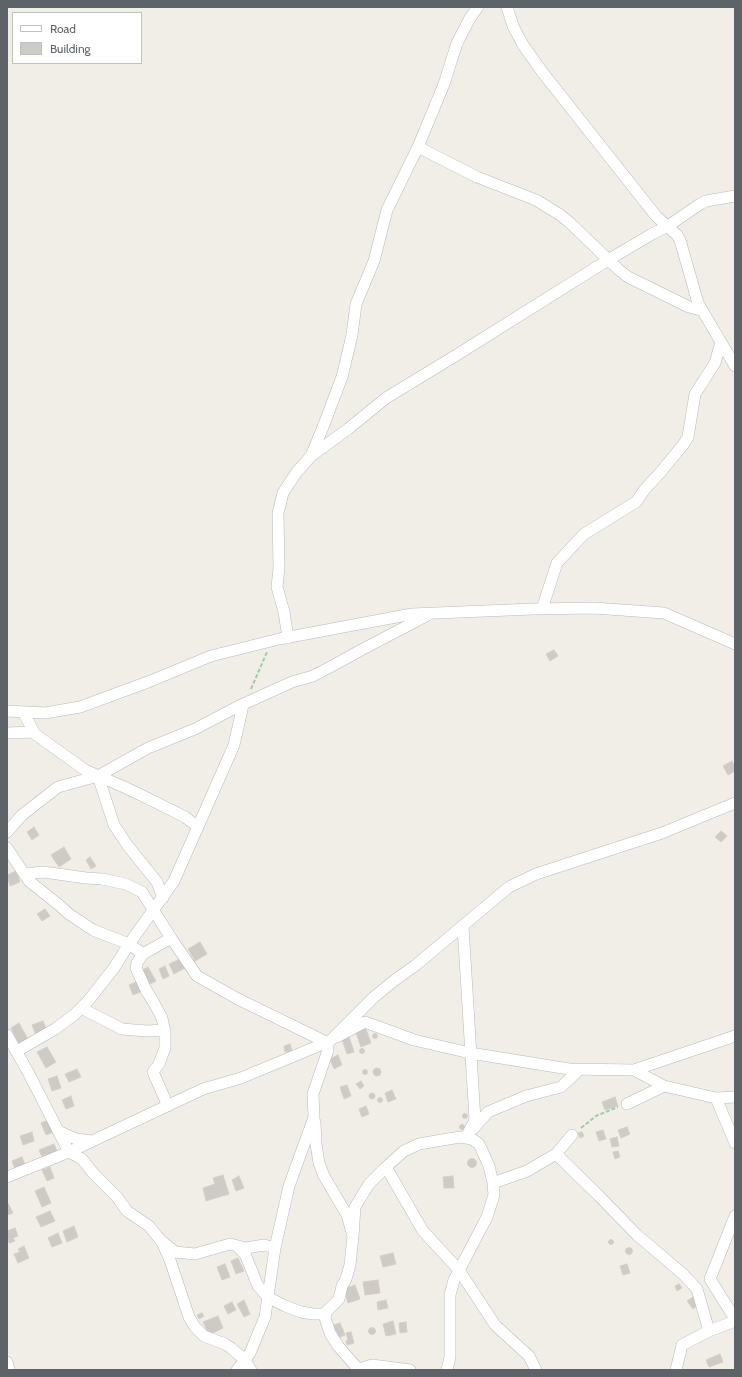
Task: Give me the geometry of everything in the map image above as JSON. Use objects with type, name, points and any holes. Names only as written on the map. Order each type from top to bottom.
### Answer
[{"type":"street","points":[[311,456],[342,377],[352,335],[356,304],[374,261],[387,210],[418,147],[444,84],[457,43],[470,18],[478,7]]},
{"type":"street","points":[[506,7],[513,26],[520,39],[543,73],[656,216],[677,234],[698,303],[735,366]]},
{"type":"street","points":[[418,147],[477,177],[536,200],[569,222],[608,260],[628,277],[689,307],[702,310]]},
{"type":"street","points":[[288,638],[284,612],[277,587],[279,568],[278,513],[283,493],[296,473],[311,456],[348,429],[386,398],[608,260],[646,237],[668,226],[700,204],[735,196]]},
{"type":"street","points":[[542,609],[557,563],[584,534],[636,502],[688,437],[695,394],[715,363],[721,342]]},
{"type":"street","points":[[7,711],[45,713],[80,708],[211,656],[272,641],[412,614],[594,608],[664,613],[735,644]]},
{"type":"street","points":[[7,832],[22,815],[58,787],[98,776],[148,748],[195,729],[292,682],[312,676],[432,613]]},
{"type":"street","points":[[17,1051],[45,1036],[74,1015],[81,1008],[114,968],[129,944],[163,898],[174,881],[234,745],[246,703]]},
{"type":"street","points":[[23,712],[34,734],[59,753],[85,770],[124,787],[185,817],[198,827]]},
{"type":"street","points":[[7,733],[33,732]]},
{"type":"street","points":[[98,776],[114,825],[128,846],[157,882],[163,898]]},
{"type":"street","points":[[353,1236],[347,1215],[324,1176],[319,1163],[316,1144],[314,1094],[328,1050],[328,1041],[374,997],[416,965],[509,887],[536,874],[662,833],[735,803]]},
{"type":"street","points":[[7,848],[29,882],[59,905],[68,914],[92,930],[129,944],[143,954]]},
{"type":"street","points":[[25,874],[43,872],[102,879],[126,884],[142,892],[197,976],[238,999],[328,1041]]},
{"type":"street","points":[[463,926],[475,1120],[466,1138]]},
{"type":"street","points":[[168,1106],[153,1072],[159,1064],[165,1048],[165,1030],[162,1018],[146,990],[136,968],[137,963],[143,954],[171,938]]},
{"type":"street","points":[[81,1008],[122,1029],[147,1032],[165,1030]]},
{"type":"street","points":[[7,1176],[69,1152],[203,1089],[242,1078],[328,1041],[365,1022],[414,1040],[470,1053],[569,1069],[634,1070],[735,1036]]},
{"type":"street","points":[[7,1035],[17,1051],[69,1152],[82,1159],[94,1174],[117,1197],[127,1211],[149,1226],[162,1242],[175,1252],[181,1254],[195,1254],[230,1244],[246,1248],[264,1245],[275,1248]]},
{"type":"street","points":[[466,1138],[488,1112],[526,1096],[562,1087],[580,1069]]},
{"type":"street","points":[[634,1070],[664,1086],[716,1098],[735,1097]]},
{"type":"street","points":[[627,1104],[664,1086]]},
{"type":"street","points":[[716,1098],[735,1143]]},
{"type":"street","points":[[248,1365],[250,1354],[265,1317],[275,1248],[289,1186],[314,1117]]},
{"type":"street","points":[[58,1131],[76,1139],[92,1141]]},
{"type":"street","points":[[237,1246],[245,1254],[258,1286],[268,1297],[301,1312],[325,1314],[341,1295],[342,1286],[346,1279],[350,1265],[355,1208],[369,1184],[404,1151],[419,1144],[460,1136],[472,1139],[479,1144],[489,1166],[494,1195],[487,1217],[454,1280],[450,1295],[450,1357],[447,1370]]},
{"type":"street","points":[[493,1183],[527,1171],[556,1154],[572,1136]]},
{"type":"street","points":[[556,1154],[637,1235],[683,1274],[697,1289],[710,1331]]},
{"type":"street","points":[[386,1167],[424,1231],[459,1270],[495,1325],[529,1356],[536,1370]]},
{"type":"street","points":[[676,1370],[682,1345],[735,1320],[710,1279],[735,1216]]},
{"type":"street","points":[[162,1242],[170,1260],[189,1317],[195,1328],[204,1336],[225,1344],[248,1365]]},
{"type":"street","points":[[325,1314],[330,1332],[338,1346],[359,1370],[372,1365],[410,1370]]},
{"type":"street","points":[[7,1362],[9,1370]]},
{"type":"street","points":[[237,1370],[248,1365]]},
{"type":"path","points":[[246,703],[272,641]]},
{"type":"path","points":[[572,1136],[596,1116],[627,1104]]},
{"type":"building","points":[[554,650],[558,656],[550,661],[546,654]]},
{"type":"building","points":[[732,761],[735,771],[728,775],[723,766]]},
{"type":"building","points":[[34,827],[39,835],[32,840],[27,832]]},
{"type":"building","points":[[721,831],[727,836],[721,842],[715,837]]},
{"type":"building","points":[[64,847],[71,859],[59,867],[51,855]]},
{"type":"building","points":[[90,857],[96,866],[91,869],[86,860]]},
{"type":"building","points":[[16,871],[20,882],[10,886],[7,875]]},
{"type":"building","points":[[45,909],[50,916],[42,921],[37,914]]},
{"type":"building","points":[[200,942],[207,954],[195,961],[188,949]]},
{"type":"building","points":[[180,959],[185,968],[174,974],[169,964]]},
{"type":"building","points":[[165,966],[169,976],[163,979],[159,969]]},
{"type":"building","points":[[148,967],[156,981],[150,984],[142,970]]},
{"type":"building","points":[[140,980],[145,990],[133,995],[129,985]]},
{"type":"building","points":[[43,1021],[47,1031],[36,1035],[32,1025]]},
{"type":"building","points":[[19,1023],[29,1041],[20,1046],[11,1028]]},
{"type":"building","points":[[365,1026],[371,1043],[361,1047],[355,1030]]},
{"type":"building","points":[[348,1034],[354,1052],[347,1054],[341,1037]]},
{"type":"building","points":[[373,1034],[377,1034],[377,1038],[373,1038]]},
{"type":"building","points":[[290,1044],[292,1051],[285,1052],[284,1046]]},
{"type":"building","points":[[47,1047],[56,1062],[46,1068],[37,1052]]},
{"type":"building","points":[[362,1048],[365,1051],[362,1054],[359,1051]]},
{"type":"building","points":[[338,1055],[342,1065],[334,1069],[330,1059]]},
{"type":"building","points":[[377,1068],[380,1069],[380,1075],[377,1076],[374,1075],[373,1072],[374,1069]]},
{"type":"building","points":[[77,1069],[81,1077],[69,1082],[65,1074]]},
{"type":"building","points":[[363,1070],[367,1070],[367,1074],[363,1074]]},
{"type":"building","points":[[57,1076],[61,1088],[52,1091],[48,1079]]},
{"type":"building","points":[[361,1081],[364,1086],[360,1089],[356,1084]]},
{"type":"building","points":[[347,1085],[351,1096],[344,1099],[340,1087]]},
{"type":"building","points":[[392,1090],[396,1099],[388,1102],[385,1093]]},
{"type":"building","points":[[372,1093],[375,1096],[372,1099],[369,1096]]},
{"type":"building","points":[[71,1096],[74,1106],[66,1109],[62,1100]]},
{"type":"building","points":[[615,1097],[618,1106],[605,1110],[602,1102]]},
{"type":"building","points":[[378,1098],[382,1098],[382,1102],[378,1102]]},
{"type":"building","points":[[366,1106],[369,1114],[362,1117],[359,1109]]},
{"type":"building","points":[[465,1113],[468,1116],[465,1119],[462,1116]]},
{"type":"building","points":[[51,1119],[56,1131],[46,1135],[41,1123]]},
{"type":"building","points":[[462,1124],[465,1127],[462,1130],[459,1127]]},
{"type":"building","points":[[627,1127],[630,1134],[621,1138],[618,1130]]},
{"type":"building","points":[[603,1130],[606,1139],[599,1141],[596,1132]]},
{"type":"building","points":[[32,1132],[34,1141],[23,1145],[20,1136]]},
{"type":"building","points":[[582,1132],[584,1136],[580,1138],[578,1133]]},
{"type":"building","points":[[617,1137],[619,1146],[612,1147],[610,1139]]},
{"type":"building","points":[[54,1144],[58,1153],[43,1159],[39,1150]]},
{"type":"building","points":[[618,1151],[620,1157],[615,1159],[613,1152]]},
{"type":"building","points":[[22,1157],[25,1165],[15,1169],[12,1161]]},
{"type":"building","points":[[472,1158],[477,1163],[472,1168],[467,1163]]},
{"type":"building","points":[[50,1167],[54,1178],[47,1181],[42,1170]]},
{"type":"building","points":[[223,1175],[229,1194],[206,1201],[203,1188],[215,1184],[213,1178]]},
{"type":"building","points":[[239,1176],[244,1188],[236,1191],[232,1180]]},
{"type":"building","points":[[453,1176],[454,1188],[444,1188],[443,1177]]},
{"type":"building","points":[[44,1187],[51,1203],[42,1207],[35,1191]]},
{"type":"building","points":[[7,1203],[13,1213],[7,1215]]},
{"type":"building","points":[[50,1211],[55,1221],[41,1227],[36,1217]]},
{"type":"building","points":[[74,1226],[78,1237],[67,1242],[63,1231]]},
{"type":"building","points":[[15,1228],[18,1236],[13,1238],[15,1241],[9,1243],[7,1231]]},
{"type":"building","points":[[58,1233],[62,1243],[52,1247],[48,1238]]},
{"type":"building","points":[[609,1240],[613,1240],[613,1244],[609,1244]]},
{"type":"building","points":[[24,1246],[29,1258],[18,1263],[14,1254],[20,1252],[18,1249]]},
{"type":"building","points":[[629,1247],[632,1248],[632,1254],[629,1255],[626,1254],[625,1251],[626,1248]]},
{"type":"building","points":[[393,1253],[396,1264],[383,1267],[380,1256]]},
{"type":"building","points":[[238,1258],[244,1271],[236,1274],[231,1261]]},
{"type":"building","points":[[225,1264],[230,1277],[222,1280],[217,1267]]},
{"type":"building","points":[[627,1264],[630,1273],[623,1275],[620,1266]]},
{"type":"building","points":[[378,1280],[380,1293],[365,1295],[363,1282]]},
{"type":"building","points":[[679,1284],[682,1288],[677,1291],[675,1286]]},
{"type":"building","points":[[355,1285],[360,1299],[348,1303],[344,1289]]},
{"type":"building","points":[[693,1297],[698,1305],[693,1309],[687,1301]]},
{"type":"building","points":[[244,1300],[250,1314],[244,1317],[237,1304]]},
{"type":"building","points":[[386,1300],[388,1308],[378,1310],[377,1302]]},
{"type":"building","points":[[232,1302],[236,1310],[228,1314],[224,1306]]},
{"type":"building","points":[[202,1313],[204,1316],[199,1319],[197,1315]]},
{"type":"building","points":[[218,1316],[223,1328],[209,1335],[203,1322]]},
{"type":"building","points":[[393,1321],[396,1334],[386,1336],[383,1324]]},
{"type":"building","points":[[406,1322],[407,1332],[400,1333],[399,1323]]},
{"type":"building","points":[[340,1323],[345,1335],[335,1339],[331,1326]]},
{"type":"building","points":[[372,1328],[375,1331],[372,1334],[369,1331]]},
{"type":"building","points":[[351,1332],[354,1343],[347,1345],[346,1341],[348,1340],[346,1333]]},
{"type":"building","points":[[720,1354],[723,1362],[709,1367],[706,1360]]}]
